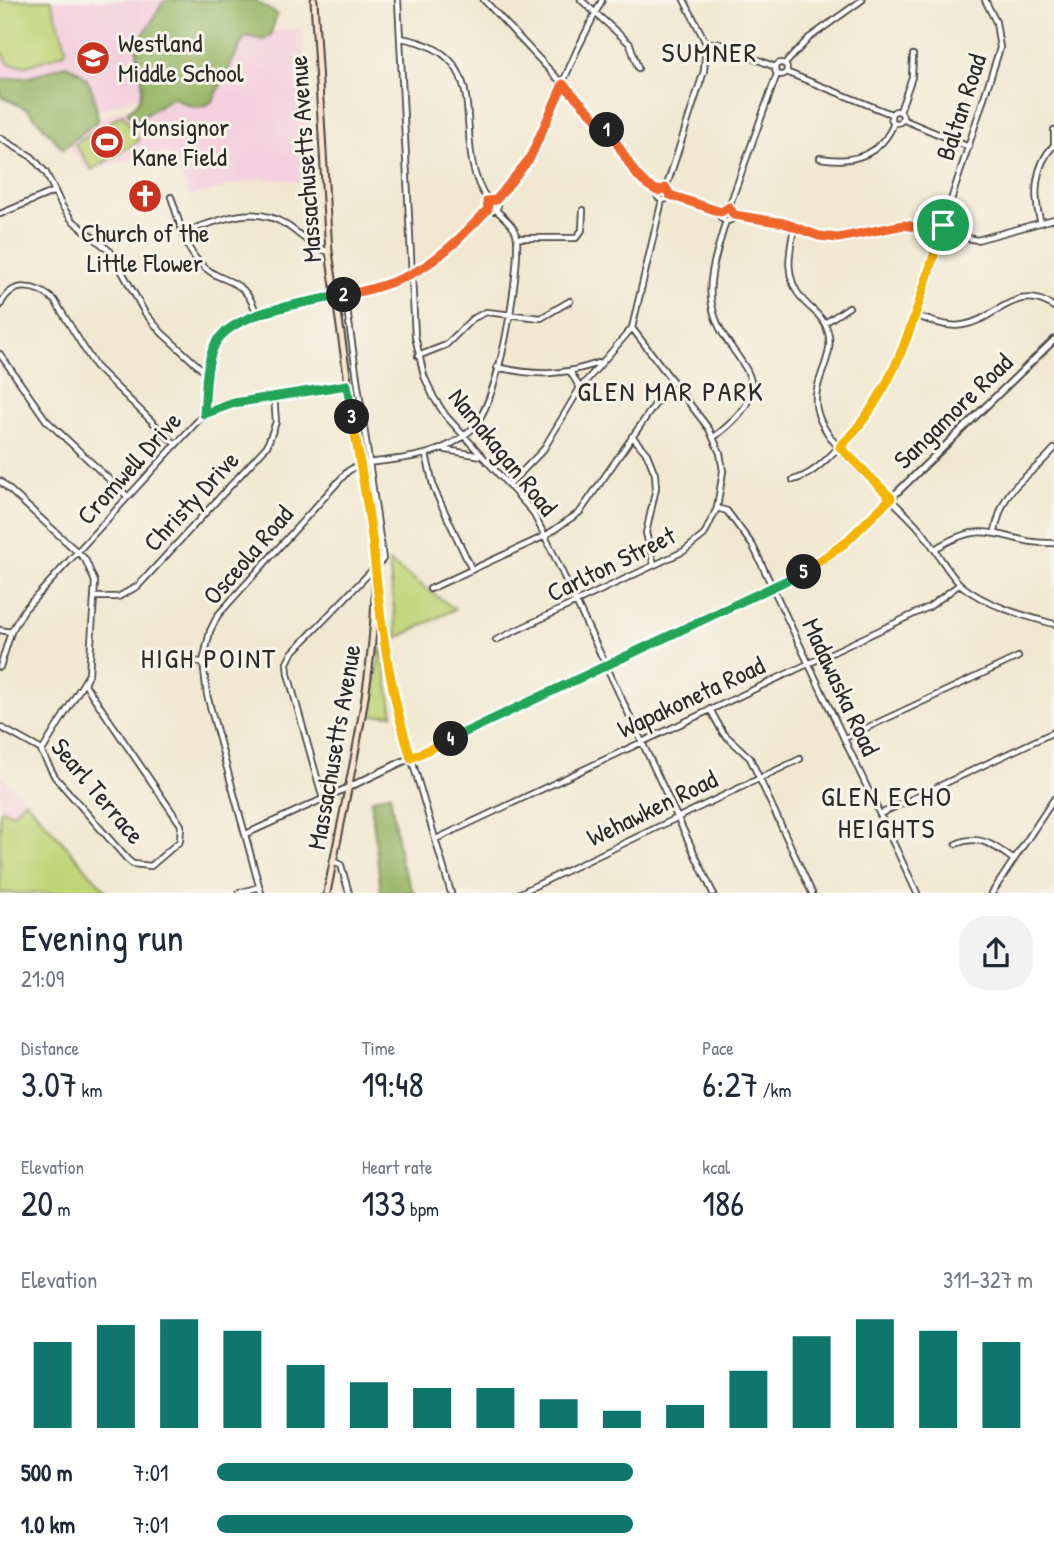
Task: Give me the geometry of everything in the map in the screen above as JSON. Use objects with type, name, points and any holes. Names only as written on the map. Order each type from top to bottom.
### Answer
[{"type":"main road","name":"Massachusetts Avenue","points":[[314,0],[329,252],[375,565],[376,598],[373,638],[327,893]]},
{"type":"street","name":"Namakagan Road","points":[[398,0],[418,356],[434,398],[464,436],[532,511],[643,740],[713,893]]},
{"type":"street","points":[[484,0],[617,142],[636,177],[658,191],[662,200],[632,328],[580,388],[543,450],[509,485]]},
{"type":"street","points":[[582,0],[630,44],[638,68]]},
{"type":"street","points":[[495,209],[496,200],[530,158],[594,12],[602,0]]},
{"type":"street","points":[[684,0],[706,43],[705,71],[666,188],[670,195],[721,212],[726,220]]},
{"type":"street","points":[[706,43],[718,43],[775,67],[785,64],[808,38],[862,0]]},
{"type":"street","name":"Baltan Road","points":[[943,225],[1000,48],[996,22],[985,0]]},
{"type":"street","points":[[204,414],[212,354],[220,338],[234,323],[412,276],[448,250],[488,209],[488,200],[474,171],[468,102],[463,79],[450,60],[435,48],[400,38]]},
{"type":"street","points":[[902,119],[900,111],[912,77],[913,55]]},
{"type":"street","points":[[785,64],[786,72]]},
{"type":"street","points":[[721,212],[729,207],[777,74],[775,67]]},
{"type":"street","points":[[777,74],[786,72],[891,114],[900,111]]},
{"type":"street","points":[[891,114],[894,123]]},
{"type":"street","points":[[820,158],[847,160],[870,153],[886,139],[894,123],[902,119],[969,146]]},
{"type":"street","points":[[1041,223],[1035,194],[1046,155],[1054,144],[1054,130]]},
{"type":"street","points":[[0,138],[32,157],[46,173],[72,220],[111,252],[130,289],[162,333],[208,375]]},
{"type":"street","points":[[658,191],[666,188]]},
{"type":"street","points":[[0,214],[55,191]]},
{"type":"street","points":[[662,200],[670,195]]},
{"type":"street","points":[[172,197],[189,248],[201,265],[243,287],[252,300],[257,315]]},
{"type":"street","points":[[488,200],[496,200]]},
{"type":"street","points":[[729,207],[734,215]]},
{"type":"street","points":[[446,450],[464,436],[484,411],[515,290],[517,238],[514,229],[495,209],[488,209]]},
{"type":"street","points":[[517,238],[576,238],[582,230],[583,211]]},
{"type":"street","points":[[184,232],[244,213],[259,213],[270,216],[317,248],[329,252]]},
{"type":"street","points":[[714,437],[737,420],[745,409],[751,389],[746,365],[719,326],[712,307],[711,280],[726,220],[734,215],[838,238],[904,225],[935,230],[943,225],[948,234]]},
{"type":"street","points":[[939,239],[948,234],[977,240],[1054,219]]},
{"type":"street","points":[[794,228],[788,257],[792,282],[802,299],[825,323],[830,346],[817,384],[815,400],[823,427],[891,498],[935,549],[960,584],[983,598],[1054,624]]},
{"type":"street","points":[[793,480],[816,470],[840,447],[883,394],[901,357],[939,239],[935,230]]},
{"type":"street","points":[[0,306],[6,295],[26,286],[47,293],[55,301],[96,366],[176,445]]},
{"type":"street","name":"Massachusetts Avenue","points":[[345,295],[383,559],[375,565]]},
{"type":"street","points":[[914,315],[953,326],[970,324],[1019,298],[1041,299],[1054,307]]},
{"type":"street","points":[[418,356],[446,345],[476,316],[493,311],[541,318],[570,301]]},
{"type":"street","points":[[825,323],[849,307]]},
{"type":"street","points":[[632,328],[714,437],[723,471],[717,508]]},
{"type":"street","name":"Sangamore Road","points":[[246,834],[772,587],[828,557],[1054,340]]},
{"type":"street","points":[[0,354],[46,420],[128,497]]},
{"type":"street","points":[[497,367],[538,375],[571,373],[601,362]]},
{"type":"street","points":[[571,373],[580,388]]},
{"type":"street","points":[[430,589],[545,536],[580,512],[672,380]]},
{"type":"street","name":"Cromwell Drive","points":[[0,667],[11,632],[24,610],[204,414],[234,403],[347,385]]},
{"type":"street","name":"Christy Drive","points":[[95,597],[118,597],[138,586],[262,452],[276,422],[274,396]]},
{"type":"street","points":[[632,436],[647,454],[655,474],[656,488],[646,533],[654,565]]},
{"type":"street","points":[[995,531],[1000,509],[1009,491],[1054,449]]},
{"type":"street","points":[[360,464],[446,450],[483,456]]},
{"type":"street","points":[[426,454],[434,489],[472,570]]},
{"type":"street","name":"Osceola Road","points":[[261,893],[206,695],[203,662],[210,631],[228,601],[348,471],[360,464]]},
{"type":"street","points":[[0,481],[77,552],[92,571],[95,597],[91,664],[83,684],[42,751]]},
{"type":"street","name":"Carlton Street","points":[[496,640],[697,542],[711,524],[717,508]]},
{"type":"street","name":"Madawaska Road","points":[[717,508],[727,511],[744,531],[917,893]]},
{"type":"street","points":[[935,549],[961,534],[995,531],[1039,544],[1054,543]]},
{"type":"street","points":[[323,799],[287,663],[375,565]]},
{"type":"street","name":"Wapakoneta Road","points":[[436,839],[929,607],[960,584]]},
{"type":"street","points":[[376,598],[394,699],[450,893]]},
{"type":"street","points":[[0,629],[11,632]]},
{"type":"street","points":[[845,738],[1018,657]]},
{"type":"street","points":[[167,660],[203,662]]},
{"type":"street","name":"Searl Terrace","points":[[0,727],[42,751],[55,777],[133,864],[151,866],[180,841],[179,818],[83,684]]},
{"type":"street","points":[[710,709],[723,733],[750,758],[812,893]]},
{"type":"street","points":[[880,814],[1054,732]]},
{"type":"street","name":"Wehawken Road","points":[[520,893],[800,759]]},
{"type":"street","points":[[992,893],[1054,799]]},
{"type":"street","points":[[956,844],[967,838],[981,839],[1014,859]]},
{"type":"street","points":[[333,861],[341,865],[349,893]]},
{"type":"street","points":[[239,893],[259,887]]},
{"type":"shaded area","name":"Westland Middle School","points":[[0,0],[236,0],[163,88],[59,124],[0,89]]},
{"type":"shaded area","points":[[302,29],[313,184],[262,178],[190,196],[167,152],[86,169],[59,133],[193,84],[228,32]]},
{"type":"shaded area","points":[[0,774],[25,800],[12,814],[0,813]]},
{"type":"green space","points":[[0,0],[51,0],[66,47],[65,53],[27,66],[9,64],[0,48]]},
{"type":"green space","points":[[253,0],[277,14],[270,36],[263,40],[244,38],[213,101],[198,107],[173,97],[134,122],[127,111],[140,99],[142,91],[142,74],[136,47],[163,2]]},
{"type":"green space","points":[[65,65],[87,79],[98,120],[63,149],[28,110],[0,96],[0,77],[30,77]]},
{"type":"green space","name":"Monsignor Kane Field","points":[[123,114],[139,141],[92,170],[75,144]]},
{"type":"green space","points":[[389,562],[455,609],[397,638]]},
{"type":"green space","points":[[381,644],[393,714],[371,716]]},
{"type":"green space","points":[[390,793],[401,864],[414,893],[381,893],[371,800]]},
{"type":"green space","points":[[25,800],[108,893],[0,893],[0,812],[2,809],[12,814]]},
{"type":"place","name":"Westland Middle School","points":[[93,58]]},
{"type":"place","name":"Monsignor Kane Field","points":[[107,142]]},
{"type":"place","name":"Church of the Little Flower","points":[[145,196]]},
{"type":"district","name":"SUMNER","points":[[710,52]]},
{"type":"district","name":"GLEN MAR PARK","points":[[671,391]]},
{"type":"district","name":"HIGH POINT","points":[[209,658]]},
{"type":"district","name":"GLEN ECHO HEIGHTS","points":[[887,812]]},
{"type":"route","points":[[563,84],[617,142],[636,177],[643,184],[658,191],[660,188],[666,188],[670,195],[721,212],[729,207],[734,215],[784,223],[819,236],[859,236],[904,225],[935,230],[943,225],[948,229],[948,234],[946,238],[939,239],[893,376],[871,413],[840,447],[891,498],[845,543],[817,565],[794,578],[411,758],[389,675],[347,385],[234,403],[204,414],[212,354],[216,343],[234,323],[249,317],[381,287],[412,276],[440,257],[488,209],[487,201],[496,200],[524,169],[563,84]]}]
